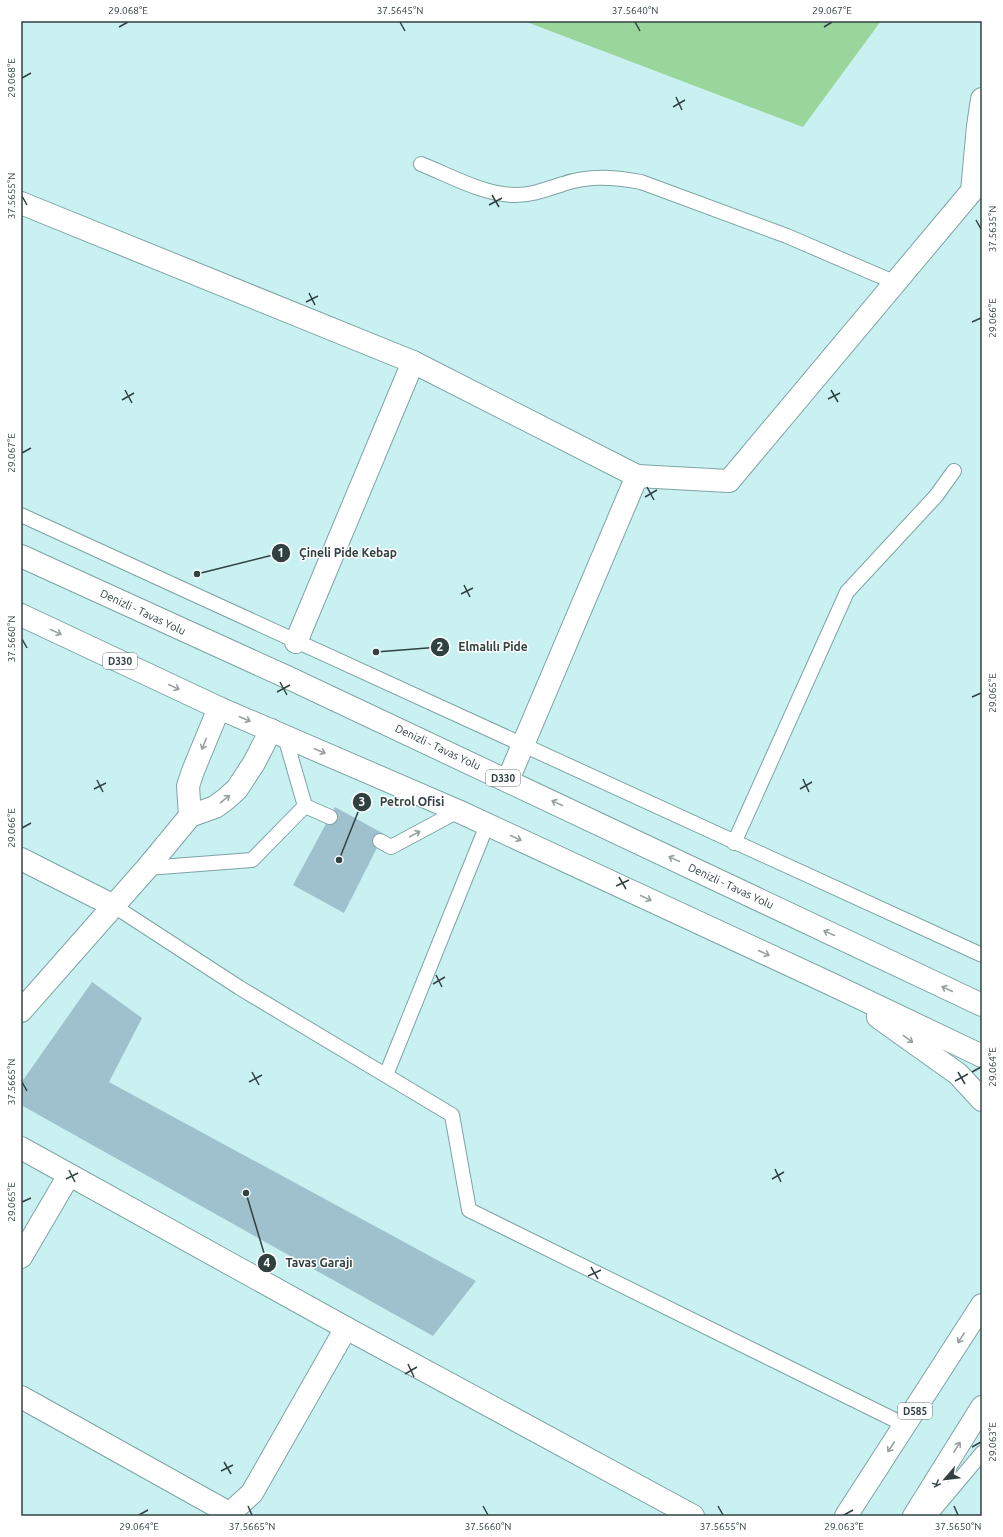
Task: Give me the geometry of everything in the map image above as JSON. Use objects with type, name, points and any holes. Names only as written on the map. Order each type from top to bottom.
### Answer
[{"type":"main road","points":[[21,203],[413,362],[637,476],[729,481],[896,283],[977,195],[978,126],[982,99]]},
{"type":"main road","points":[[296,642],[413,362]]},
{"type":"main road","points":[[508,780],[637,476]]},
{"type":"main road","name":"Denizli - Tavas Yolu","points":[[21,556],[508,780],[982,1005]]},
{"type":"main road","name":"D330","points":[[21,615],[218,708],[487,824],[982,1056]]},
{"type":"main road","points":[[190,816],[188,786],[218,708]]},
{"type":"main road","points":[[21,1011],[147,868],[190,816],[215,807],[226,799],[236,789],[254,763],[278,734]]},
{"type":"main road","points":[[21,859],[114,906]]},
{"type":"main road","points":[[831,984],[958,1074],[982,1100]]},
{"type":"main road","points":[[21,1148],[346,1328],[693,1516]]},
{"type":"main road","points":[[21,1257],[68,1175]]},
{"type":"main road","name":"D585","points":[[846,1516],[982,1305]]},
{"type":"main road","points":[[21,1397],[228,1515],[252,1493],[346,1328]]},
{"type":"main road","points":[[914,1516],[982,1407]]},
{"type":"lane","points":[[421,164],[489,192],[503,194],[532,194],[581,179],[600,177],[620,178],[641,182],[787,236],[896,283]]},
{"type":"lane","points":[[734,842],[846,592],[936,496],[954,471]]},
{"type":"lane","points":[[21,516],[982,955]]},
{"type":"lane","points":[[278,734],[305,806],[330,817]]},
{"type":"lane","points":[[147,868],[252,860],[305,806]]},
{"type":"lane","points":[[380,841],[391,847],[458,811]]},
{"type":"lane","points":[[386,1075],[487,824]]},
{"type":"lane","points":[[114,906],[240,988],[452,1115],[468,1210],[905,1425]]},
{"type":"lane","points":[[929,1516],[982,1453]]},
{"type":"green space","points":[[524,21],[881,21],[803,127]]},
{"type":"building","points":[[335,807],[384,834],[344,913],[293,885]]},
{"type":"building","points":[[92,982],[142,1018],[109,1082],[476,1281],[433,1336],[21,1105],[21,1083]]},
{"type":"place","name":"Çineli Pide Kebap","points":[[197,574]]},
{"type":"place","name":"Elmalılı Pide","points":[[376,652]]},
{"type":"place","name":"Petrol Ofisi","points":[[339,860]]},
{"type":"place","name":"Tavas Garajı","points":[[246,1193]]}]
